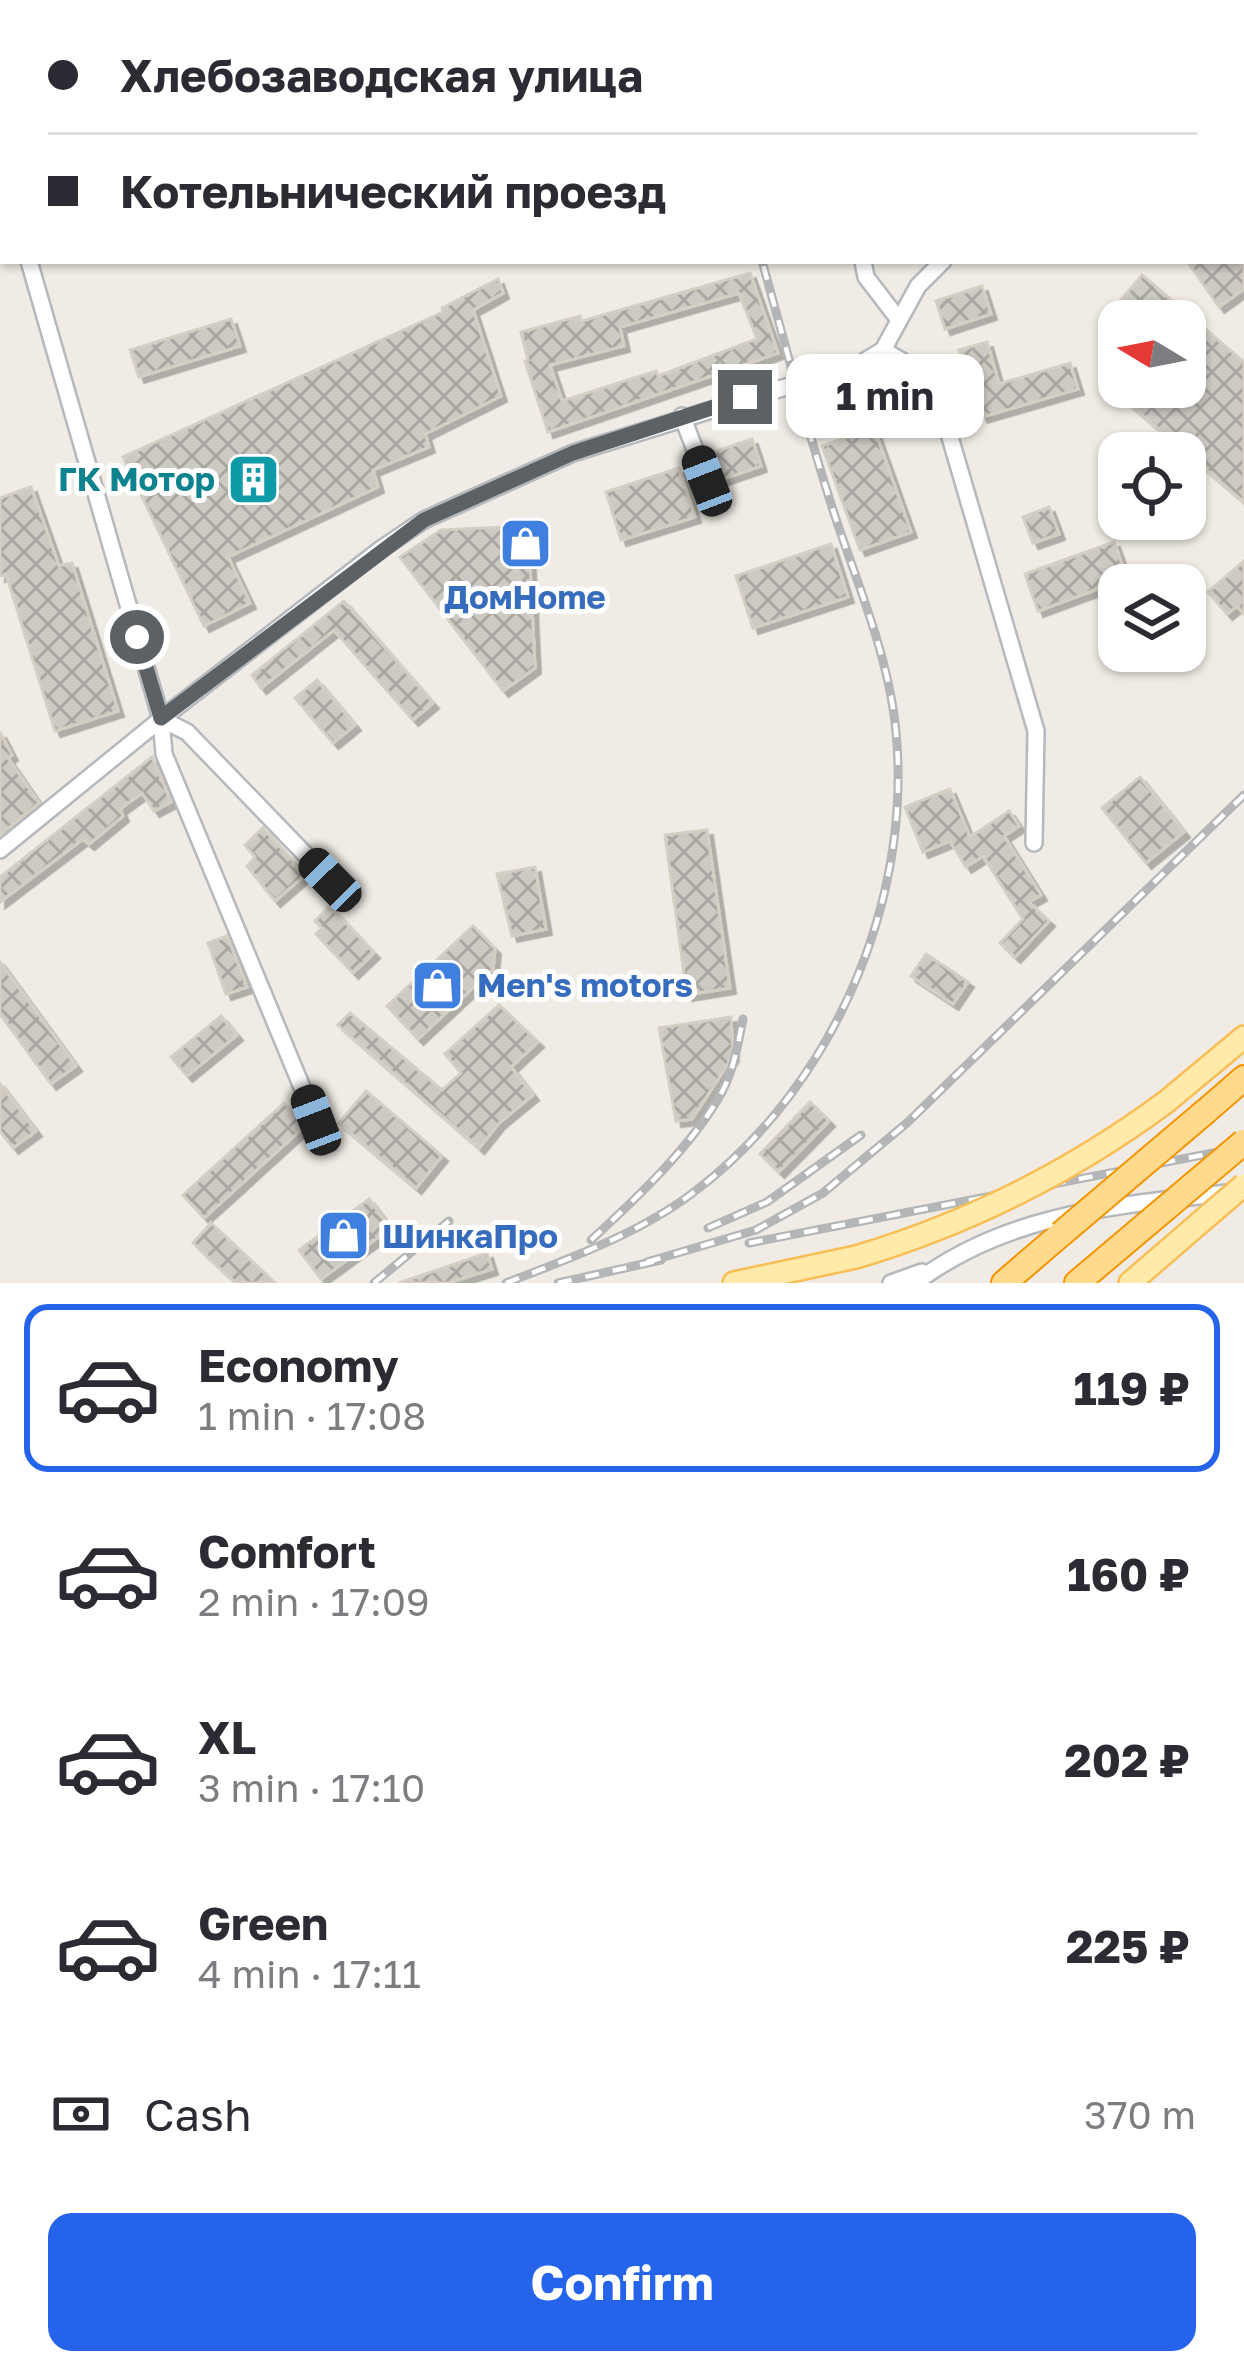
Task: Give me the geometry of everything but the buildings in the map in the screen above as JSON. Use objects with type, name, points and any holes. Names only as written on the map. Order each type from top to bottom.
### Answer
[{"type":"highway","points":[[1004,1283],[1244,1078]]},
{"type":"highway","points":[[1077,1283],[1244,1142]]},
{"type":"main road","points":[[734,1283],[925,1237],[1012,1198],[1076,1164],[1166,1102],[1244,1037]]},
{"type":"main road","points":[[1130,1283],[1244,1188]]},
{"type":"street","points":[[30,264],[161,718],[164,754],[316,1120]]},
{"type":"street","points":[[863,264],[866,278],[898,320]]},
{"type":"street","points":[[0,850],[161,718],[424,520],[573,453],[860,364],[883,350],[918,286],[941,264]]},
{"type":"street","points":[[883,350],[933,379],[1036,731],[1034,842]]},
{"type":"street","points":[[682,416],[716,504]]},
{"type":"street","points":[[161,718],[187,732],[330,880]]},
{"type":"street","points":[[915,1283],[980,1243],[1062,1215],[1244,1188]]},
{"type":"street","points":[[890,1283],[937,1267]]},
{"type":"railway","points":[[506,1283],[603,1244],[673,1207],[745,1147],[790,1096],[827,1038],[858,976],[880,910],[894,843],[898,775],[893,708],[763,264]]},
{"type":"railway","points":[[647,1262],[756,1230],[823,1193],[908,1122],[1244,795]]},
{"type":"railway","points":[[591,1240],[662,1170],[710,1112],[730,1074],[743,1019]]},
{"type":"railway","points":[[708,1228],[767,1202],[861,1135]]},
{"type":"railway","points":[[749,1243],[1244,1147]]},
{"type":"railway","points":[[374,1283],[449,1221]]},
{"type":"railway","points":[[558,1283],[661,1260]]},
{"type":"place","name":"ГК Мотор","points":[[254,479]]},
{"type":"place","name":"ДомHome","points":[[525,543]]},
{"type":"place","name":"Men's motors","points":[[438,985]]},
{"type":"place","name":"ШинкаПро","points":[[343,1236]]},
{"type":"route","points":[[137,637],[161,718],[424,520],[573,453],[745,397]]}]
